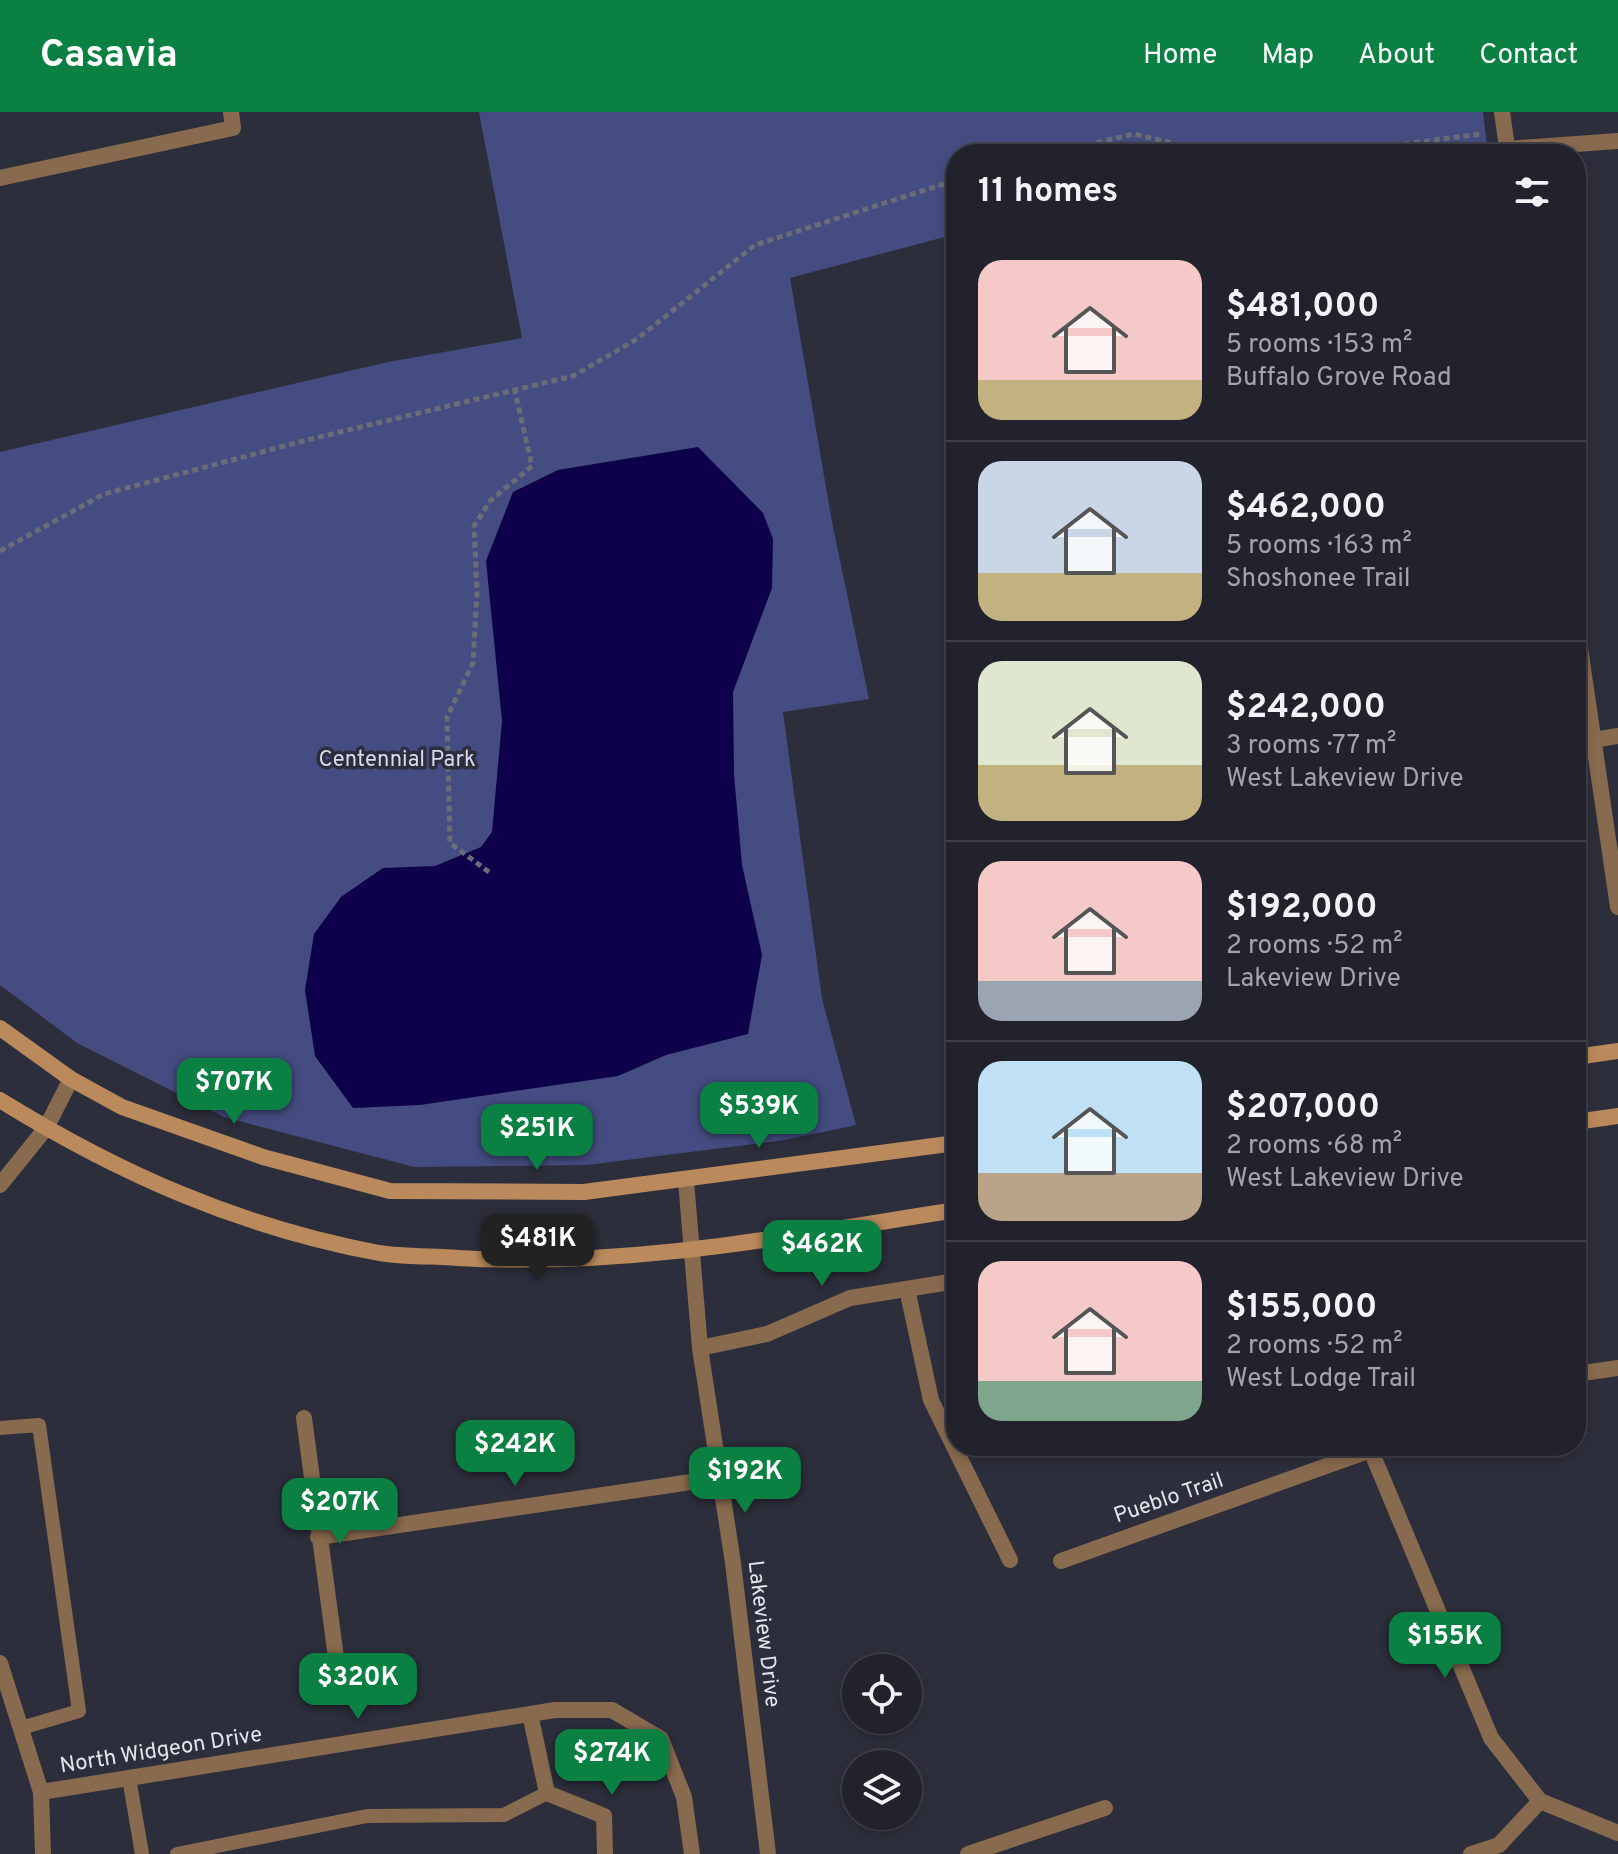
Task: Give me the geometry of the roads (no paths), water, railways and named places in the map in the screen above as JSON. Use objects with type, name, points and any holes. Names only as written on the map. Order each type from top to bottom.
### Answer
[{"type":"main road","points":[[0,1028],[71,1079],[122,1107],[263,1157],[390,1191],[584,1192],[946,1144]]},
{"type":"main road","points":[[1586,1056],[1618,1051]]},
{"type":"main road","points":[[0,1100],[137,1176],[255,1224],[382,1253],[530,1262],[623,1259],[946,1211]]},
{"type":"main road","points":[[1586,1121],[1618,1116]]},
{"type":"street","points":[[1502,112],[1507,144]]},
{"type":"street","points":[[0,178],[232,120]]},
{"type":"street","points":[[1586,144],[1618,141]]},
{"type":"street","points":[[1586,691],[1618,907]]},
{"type":"street","points":[[1593,740],[1618,736]]},
{"type":"street","points":[[0,1185],[46,1128],[71,1079]]},
{"type":"street","name":"Lakeview Drive","points":[[686,1181],[700,1348],[733,1563],[768,1854]]},
{"type":"street","points":[[700,1348],[767,1334],[850,1298],[946,1283]]},
{"type":"street","points":[[907,1289],[931,1400],[946,1430]]},
{"type":"street","points":[[1586,1373],[1618,1368]]},
{"type":"street","points":[[304,1418],[339,1680]]},
{"type":"street","points":[[959,1456],[1010,1560]]},
{"type":"street","name":"Pueblo Trail","points":[[1061,1561],[1352,1456]]},
{"type":"street","points":[[1377,1456],[1491,1738],[1540,1801],[1617,1838]]},
{"type":"street","points":[[318,1537],[718,1478]]},
{"type":"street","points":[[0,1663],[41,1792],[43,1854]]},
{"type":"street","name":"North Widgeon Drive","points":[[41,1792],[530,1714],[612,1710],[661,1739],[684,1797],[692,1854]]},
{"type":"street","points":[[530,1714],[547,1793],[604,1816],[605,1854]]},
{"type":"street","points":[[1471,1854],[1499,1845],[1540,1801]]},
{"type":"street","points":[[968,1854],[1105,1808]]},
{"type":"lane","points":[[0,1428],[39,1425],[79,1711],[21,1728]]},
{"type":"lane","points":[[129,1778],[142,1854]]},
{"type":"lane","points":[[177,1854],[367,1816],[504,1815],[547,1793]]},
{"type":"park label","name":"Centennial Park","points":[[397,760]]}]
